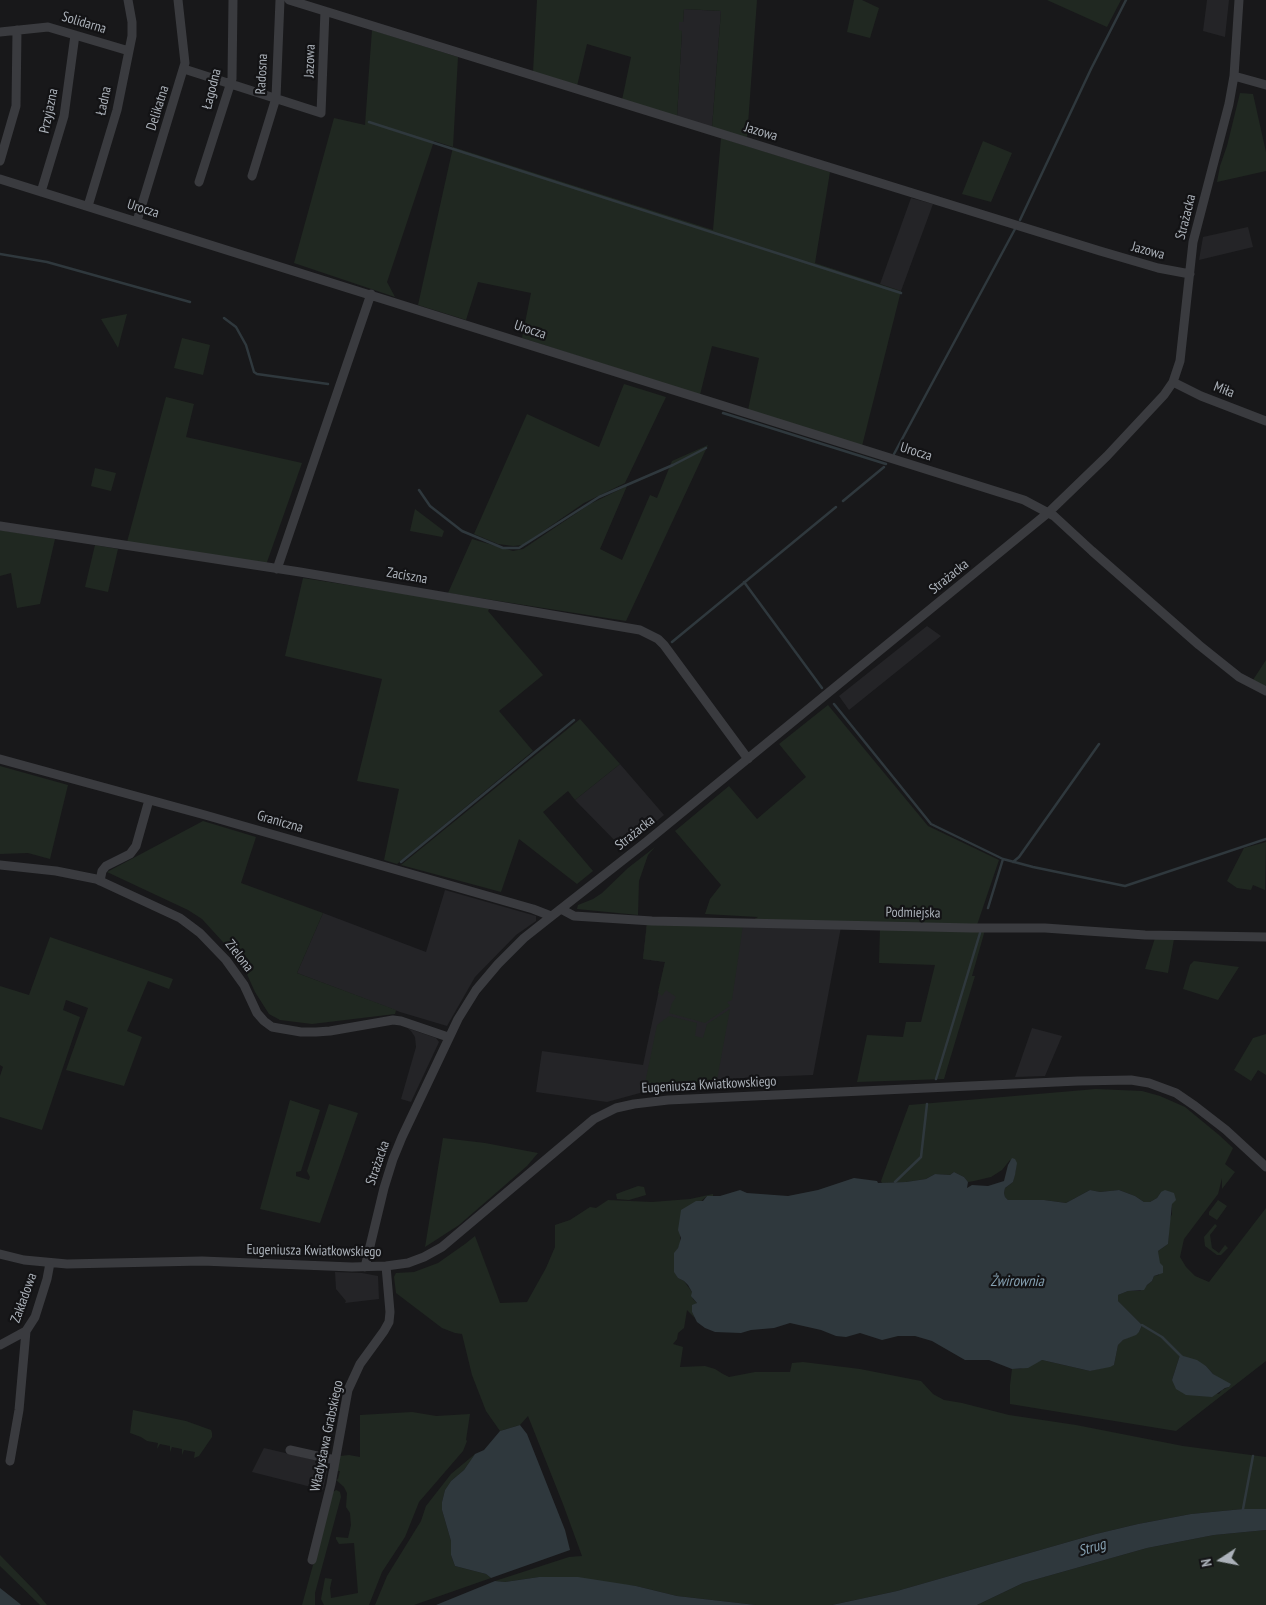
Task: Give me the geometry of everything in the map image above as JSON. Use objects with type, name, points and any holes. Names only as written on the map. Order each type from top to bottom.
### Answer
[{"type":"street","name":"Ładna","points":[[88,206],[117,110],[132,36],[132,22],[128,0]]},
{"type":"street","name":"Delikatna","points":[[137,221],[184,69],[185,63],[178,0]]},
{"type":"street","name":"Łagodna","points":[[199,182],[232,78],[233,0]]},
{"type":"street","name":"Radosna","points":[[252,176],[276,98],[280,0]]},
{"type":"street","name":"Jazowa","points":[[289,0],[1100,252],[1158,268],[1190,274]]},
{"type":"street","name":"Strażacka","points":[[365,1267],[392,1159],[448,1037],[469,1002],[498,964],[524,938],[748,759],[1049,512],[1107,456],[1164,395],[1173,382],[1181,354],[1195,234],[1227,114],[1234,76],[1238,0]]},
{"type":"street","name":"Jazowa","points":[[276,98],[321,113],[326,11]]},
{"type":"street","name":"Solidarna","points":[[0,32],[48,27],[129,51]]},
{"type":"street","points":[[0,161],[16,106],[17,30]]},
{"type":"street","name":"Przyjazna","points":[[41,192],[64,116],[76,35]]},
{"type":"street","points":[[184,69],[276,98]]},
{"type":"street","points":[[1234,76],[1266,85]]},
{"type":"street","name":"Urocza","points":[[0,179],[1016,497],[1049,512]]},
{"type":"street","points":[[276,569],[370,294]]},
{"type":"street","name":"Miła","points":[[1173,382],[1201,396],[1266,421]]},
{"type":"street","points":[[1049,512],[1199,645],[1239,677],[1266,692]]},
{"type":"street","name":"Zaciszna","points":[[0,526],[276,569],[640,630],[658,639],[664,645],[748,759]]},
{"type":"street","name":"Graniczna","points":[[0,760],[524,906],[551,916]]},
{"type":"street","points":[[100,881],[102,871],[106,866],[130,854],[136,846],[148,800]]},
{"type":"street","name":"Zielona","points":[[0,865],[56,871],[100,881],[180,918],[200,933],[238,975],[257,1014],[272,1026],[301,1032],[330,1031],[393,1020],[448,1037]]},
{"type":"street","name":"Podmiejska","points":[[561,909],[574,916],[652,921],[1045,928],[1145,935],[1266,937]]},
{"type":"street","name":"Eugeniusza Kwiatkowskiego","points":[[0,1254],[24,1260],[50,1263],[202,1261],[365,1267],[408,1263],[434,1252],[460,1232],[594,1119],[616,1108],[647,1101],[1131,1080],[1154,1084],[1183,1097],[1226,1130],[1266,1167]]},
{"type":"street","name":"Zakładowa","points":[[10,1461],[19,1410],[26,1331],[35,1317],[50,1263]]},
{"type":"street","name":"Władysława Grabskiego","points":[[312,1560],[331,1484],[345,1402],[350,1385],[360,1364],[384,1331],[388,1322],[390,1312],[386,1266]]},
{"type":"street","points":[[0,1345],[26,1331]]},
{"type":"street","points":[[290,1450],[335,1460]]},
{"type":"shaded area","points":[[537,0],[757,0],[747,138],[712,128],[721,11],[684,9],[683,22],[679,22],[679,30],[682,31],[677,117],[622,100],[631,57],[587,44],[577,86],[533,72]]},
{"type":"shaded area","points":[[854,0],[862,0],[879,8],[870,38],[847,32]]},
{"type":"shaded area","points":[[1047,0],[1121,0],[1107,27]]},
{"type":"shaded area","points":[[1207,0],[1229,0],[1225,37],[1203,31]]},
{"type":"shaded area","points":[[684,9],[721,11],[712,128],[677,117],[682,31],[679,31],[679,22],[683,22]]},
{"type":"shaded area","points":[[372,30],[458,57],[453,147],[434,141],[387,282],[395,297],[294,263],[334,118],[365,125]]},
{"type":"shaded area","points":[[1240,93],[1253,94],[1266,152],[1266,171],[1217,182],[1220,166]]},
{"type":"shaded area","points":[[721,138],[830,172],[815,263],[901,291],[862,446],[748,410],[759,358],[712,346],[700,395],[522,338],[531,293],[478,282],[466,320],[418,305],[453,147],[713,230]]},
{"type":"shaded area","points":[[983,141],[1012,153],[991,202],[962,194]]},
{"type":"shaded area","points":[[911,198],[933,204],[901,291],[880,284]]},
{"type":"shaded area","points":[[1248,227],[1253,247],[1199,260],[1203,237]]},
{"type":"shaded area","points":[[127,314],[118,348],[101,319]]},
{"type":"shaded area","points":[[182,338],[210,345],[203,375],[174,368]]},
{"type":"shaded area","points":[[624,384],[666,397],[625,483],[584,503],[523,545],[498,544],[474,534],[527,414],[599,447]]},
{"type":"shaded area","points":[[166,397],[194,404],[186,437],[302,463],[266,565],[127,542]]},
{"type":"shaded area","points":[[708,445],[626,621],[448,593],[472,539],[513,551],[523,549],[590,504],[627,486],[600,549],[622,560],[650,495],[657,498],[672,461]]},
{"type":"shaded area","points":[[95,468],[116,473],[111,491],[91,486]]},
{"type":"shaded area","points":[[415,509],[444,531],[442,537],[410,531]]},
{"type":"shaded area","points":[[0,530],[55,539],[40,604],[17,608],[11,573],[0,576]]},
{"type":"shaded area","points":[[95,545],[118,549],[108,592],[85,587]]},
{"type":"shaded area","points":[[303,578],[490,607],[488,611],[543,675],[499,711],[533,751],[397,864],[384,860],[399,789],[357,781],[382,679],[285,656]]},
{"type":"shaded area","points":[[927,626],[941,636],[849,710],[839,696]]},
{"type":"shaded area","points":[[1266,660],[1266,687],[1253,680]]},
{"type":"shaded area","points":[[828,705],[928,826],[999,860],[977,925],[753,920],[758,917],[705,914],[710,899],[721,885],[675,831],[729,786],[757,819],[806,777],[779,744]]},
{"type":"shaded area","points":[[580,719],[620,764],[575,800],[568,791],[543,812],[593,871],[577,884],[519,839],[501,892],[401,865]]},
{"type":"shaded area","points":[[620,764],[664,815],[623,849],[575,800]]},
{"type":"shaded area","points":[[0,766],[68,785],[50,859],[28,853],[0,854]]},
{"type":"shaded area","points":[[203,821],[256,837],[241,883],[323,913],[297,973],[396,1010],[395,1014],[312,1024],[280,1020],[269,1014],[255,992],[246,972],[233,953],[202,919],[188,910],[107,872]]},
{"type":"shaded area","points":[[1266,842],[1265,890],[1253,885],[1251,890],[1237,888],[1227,881],[1244,848]]},
{"type":"shaded area","points":[[655,847],[648,855],[639,881],[638,915],[577,909],[578,905],[602,893],[628,868]]},
{"type":"shaded area","points":[[445,890],[536,916],[536,921],[516,935],[475,977],[447,1026],[400,1012],[297,973],[323,913],[426,952]]},
{"type":"shaded area","points":[[647,923],[841,927],[813,1075],[717,1080],[714,1086],[669,1088],[640,1093],[607,1102],[536,1092],[542,1051],[643,1065],[665,962],[643,959]]},
{"type":"shaded area","points":[[647,923],[743,925],[732,1000],[727,1002],[730,1006],[705,1023],[669,1013],[676,997],[666,990],[662,996],[658,992],[665,962],[643,959]]},
{"type":"shaded area","points":[[880,928],[985,930],[972,976],[975,976],[944,1079],[857,1082],[867,1035],[903,1037],[906,1022],[921,1022],[935,965],[879,963]]},
{"type":"shaded area","points":[[50,937],[173,979],[169,989],[148,981],[127,1031],[142,1037],[124,1086],[66,1070],[88,1008],[66,1000],[63,1010],[80,1017],[42,1130],[0,1117],[0,1076],[3,1067],[0,1065],[0,986],[29,995]]},
{"type":"shaded area","points":[[1155,938],[1174,939],[1168,973],[1145,969]]},
{"type":"shaded area","points":[[1194,961],[1239,967],[1218,1000],[1183,989],[1190,965]]},
{"type":"shaded area","points":[[730,1009],[717,1080],[714,1086],[669,1088],[643,1093],[657,1025],[669,1016],[697,1023],[695,1036],[703,1038],[707,1024]]},
{"type":"shaded area","points":[[407,1028],[436,1038],[439,1042],[411,1102],[401,1099],[416,1047],[415,1037]]},
{"type":"shaded area","points":[[1032,1028],[1062,1036],[1045,1076],[1015,1077]]},
{"type":"shaded area","points":[[1266,1034],[1266,1075],[1258,1070],[1251,1081],[1234,1070],[1253,1038]]},
{"type":"shaded area","points":[[1096,1089],[1142,1091],[1160,1096],[1185,1107],[1233,1148],[1225,1164],[1235,1172],[1222,1189],[1222,1178],[1218,1194],[1184,1239],[1180,1257],[1195,1276],[1209,1282],[1266,1208],[1266,1361],[1176,1431],[1010,1404],[1012,1369],[1020,1369],[1042,1360],[1090,1371],[1114,1365],[1118,1345],[1123,1340],[1139,1332],[1142,1325],[1118,1301],[1118,1295],[1128,1291],[1140,1291],[1152,1281],[1154,1276],[1159,1275],[1158,1251],[1168,1244],[1172,1204],[1161,1192],[1157,1198],[1150,1202],[1144,1202],[1135,1196],[1119,1190],[1100,1192],[1090,1190],[1066,1203],[1044,1200],[1008,1200],[1004,1193],[1005,1188],[1013,1182],[1016,1168],[1010,1160],[1002,1170],[991,1177],[974,1181],[968,1182],[964,1177],[954,1172],[950,1175],[935,1174],[926,1179],[882,1183],[881,1181],[909,1105]],"holes":[[[1180,1355],[1206,1366],[1229,1387],[1222,1390],[1219,1394],[1172,1380]]]},
{"type":"shaded area","points":[[290,1100],[320,1110],[301,1171],[296,1172],[296,1176],[309,1180],[310,1177],[307,1171],[329,1104],[358,1113],[320,1223],[260,1209]]},
{"type":"shaded area","points":[[443,1138],[485,1143],[538,1153],[527,1166],[459,1225],[425,1247]]},
{"type":"shaded area","points":[[638,1186],[644,1187],[646,1195],[629,1200],[617,1199],[616,1194]]},
{"type":"shaded area","points":[[713,1194],[713,1197],[707,1196],[680,1220],[680,1244],[674,1256],[678,1278],[684,1281],[697,1303],[692,1312],[695,1318],[687,1310],[684,1328],[678,1333],[677,1339],[673,1344],[683,1347],[680,1367],[705,1366],[729,1377],[755,1372],[790,1372],[792,1363],[803,1362],[860,1369],[921,1381],[933,1394],[944,1400],[1009,1415],[1076,1425],[1183,1446],[1266,1457],[1266,1509],[1243,1509],[1191,1514],[1138,1524],[1096,1534],[897,1591],[832,1605],[756,1605],[677,1596],[636,1586],[539,1577],[505,1582],[495,1581],[569,1557],[582,1556],[528,1416],[520,1425],[500,1431],[486,1411],[472,1375],[462,1334],[442,1328],[396,1293],[394,1277],[396,1273],[414,1272],[438,1263],[475,1236],[500,1303],[527,1302],[546,1268],[555,1247],[555,1225],[570,1220],[590,1207],[596,1208],[608,1200],[652,1202],[690,1199]]},
{"type":"shaded area","points":[[1218,1200],[1227,1206],[1217,1220],[1209,1215],[1209,1212]]},
{"type":"shaded area","points":[[1215,1224],[1217,1226],[1210,1235],[1212,1248],[1219,1253],[1225,1245],[1228,1248],[1221,1255],[1217,1255],[1205,1246],[1204,1237]]},
{"type":"shaded area","points":[[335,1272],[362,1273],[378,1276],[379,1299],[345,1303],[346,1301],[336,1289]]},
{"type":"shaded area","points":[[133,1410],[186,1421],[211,1430],[212,1437],[199,1456],[194,1458],[195,1452],[184,1450],[182,1455],[182,1449],[172,1447],[170,1452],[170,1446],[160,1444],[157,1449],[158,1443],[147,1441],[130,1433]]},
{"type":"shaded area","points":[[412,1412],[436,1416],[470,1414],[467,1441],[463,1451],[419,1502],[405,1537],[382,1572],[369,1605],[324,1605],[321,1599],[325,1578],[332,1579],[330,1588],[331,1598],[358,1593],[354,1543],[339,1544],[336,1539],[336,1537],[348,1538],[351,1525],[350,1513],[346,1507],[347,1493],[344,1487],[336,1480],[340,1471],[337,1471],[340,1456],[360,1457],[360,1415]]},
{"type":"shaded area","points":[[264,1448],[315,1460],[315,1463],[328,1467],[323,1490],[252,1472]]},
{"type":"shaded area","points":[[475,1454],[464,1470],[451,1481],[445,1490],[442,1510],[451,1541],[451,1555],[455,1566],[486,1574],[491,1578],[414,1605],[375,1605],[387,1576],[421,1521],[426,1506],[451,1474]]},
{"type":"shaded area","points":[[336,1490],[340,1492],[341,1497],[315,1593],[315,1605],[302,1605],[333,1492]]},
{"type":"shaded area","points":[[1266,1530],[1266,1605],[977,1605],[1023,1583],[1147,1548],[1214,1535]]},
{"type":"shaded area","points":[[0,1555],[47,1605],[40,1605],[0,1566]]},
{"type":"water","name":"Żwirownia","points":[[1012,1158],[1017,1163],[1013,1182],[1005,1188],[1005,1197],[1008,1200],[1044,1200],[1066,1203],[1090,1190],[1100,1192],[1119,1190],[1135,1196],[1144,1202],[1150,1202],[1165,1190],[1174,1193],[1176,1200],[1172,1204],[1168,1244],[1158,1251],[1160,1263],[1163,1266],[1163,1273],[1154,1276],[1144,1290],[1128,1291],[1118,1295],[1118,1301],[1142,1325],[1136,1335],[1123,1340],[1118,1345],[1114,1365],[1110,1367],[1090,1371],[1042,1360],[1028,1368],[1012,1369],[989,1360],[965,1360],[932,1341],[915,1336],[898,1336],[882,1340],[860,1333],[846,1337],[836,1336],[821,1330],[790,1323],[774,1328],[741,1333],[715,1332],[697,1322],[692,1312],[692,1305],[697,1303],[691,1296],[692,1292],[688,1285],[678,1278],[674,1272],[674,1253],[678,1248],[681,1238],[678,1230],[681,1210],[696,1201],[703,1201],[707,1196],[720,1196],[740,1190],[747,1193],[788,1196],[818,1190],[854,1178],[877,1181],[878,1183],[906,1182],[926,1179],[935,1174],[950,1175],[954,1172],[964,1177],[968,1182],[967,1188],[972,1185],[988,1186],[1004,1181]]},
{"type":"water","points":[[1180,1355],[1197,1360],[1213,1374],[1231,1384],[1212,1397],[1186,1395],[1176,1389],[1172,1380]]},
{"type":"water","points":[[520,1425],[527,1434],[565,1530],[570,1550],[491,1578],[486,1574],[455,1566],[451,1555],[451,1541],[442,1510],[442,1502],[445,1490],[451,1481],[464,1470],[475,1454],[484,1450],[500,1431]]},
{"type":"water","name":"Strug","points":[[1243,1509],[1266,1509],[1266,1530],[1214,1535],[1147,1548],[1023,1583],[977,1605],[832,1605],[897,1591],[1096,1534],[1138,1524],[1191,1514]]},
{"type":"water","points":[[539,1577],[578,1577],[636,1586],[677,1596],[756,1605],[436,1605],[495,1581],[505,1582]]},
{"type":"water","points":[[0,1588],[19,1603],[21,1605],[0,1605]]},
{"type":"waterway","points":[[1020,220],[1091,69],[1126,0]]},
{"type":"waterway","points":[[369,122],[901,293]]},
{"type":"waterway","points":[[894,454],[1015,229]]},
{"type":"waterway","points":[[0,254],[47,262],[190,302]]},
{"type":"waterway","points":[[224,318],[236,327],[246,345],[254,372],[257,374],[328,384]]},
{"type":"waterway","points":[[723,413],[886,464]]},
{"type":"waterway","points":[[419,490],[430,506],[462,531],[503,548],[519,548],[599,497],[673,465],[706,448]]},
{"type":"waterway","points":[[843,501],[884,467]]},
{"type":"waterway","points":[[672,642],[836,507]]},
{"type":"waterway","points":[[744,582],[822,688]]},
{"type":"waterway","points":[[834,704],[931,824],[1003,859]]},
{"type":"waterway","points":[[401,862],[574,720]]},
{"type":"waterway","points":[[1013,862],[1019,857],[1099,744]]},
{"type":"waterway","points":[[988,908],[1003,859],[1125,886],[1266,839]]},
{"type":"waterway","points":[[936,1079],[980,933]]},
{"type":"waterway","points":[[895,1182],[921,1157],[927,1104]]},
{"type":"waterway","points":[[1142,1325],[1162,1337],[1182,1357]]},
{"type":"waterway","points":[[1243,1509],[1253,1456]]}]
